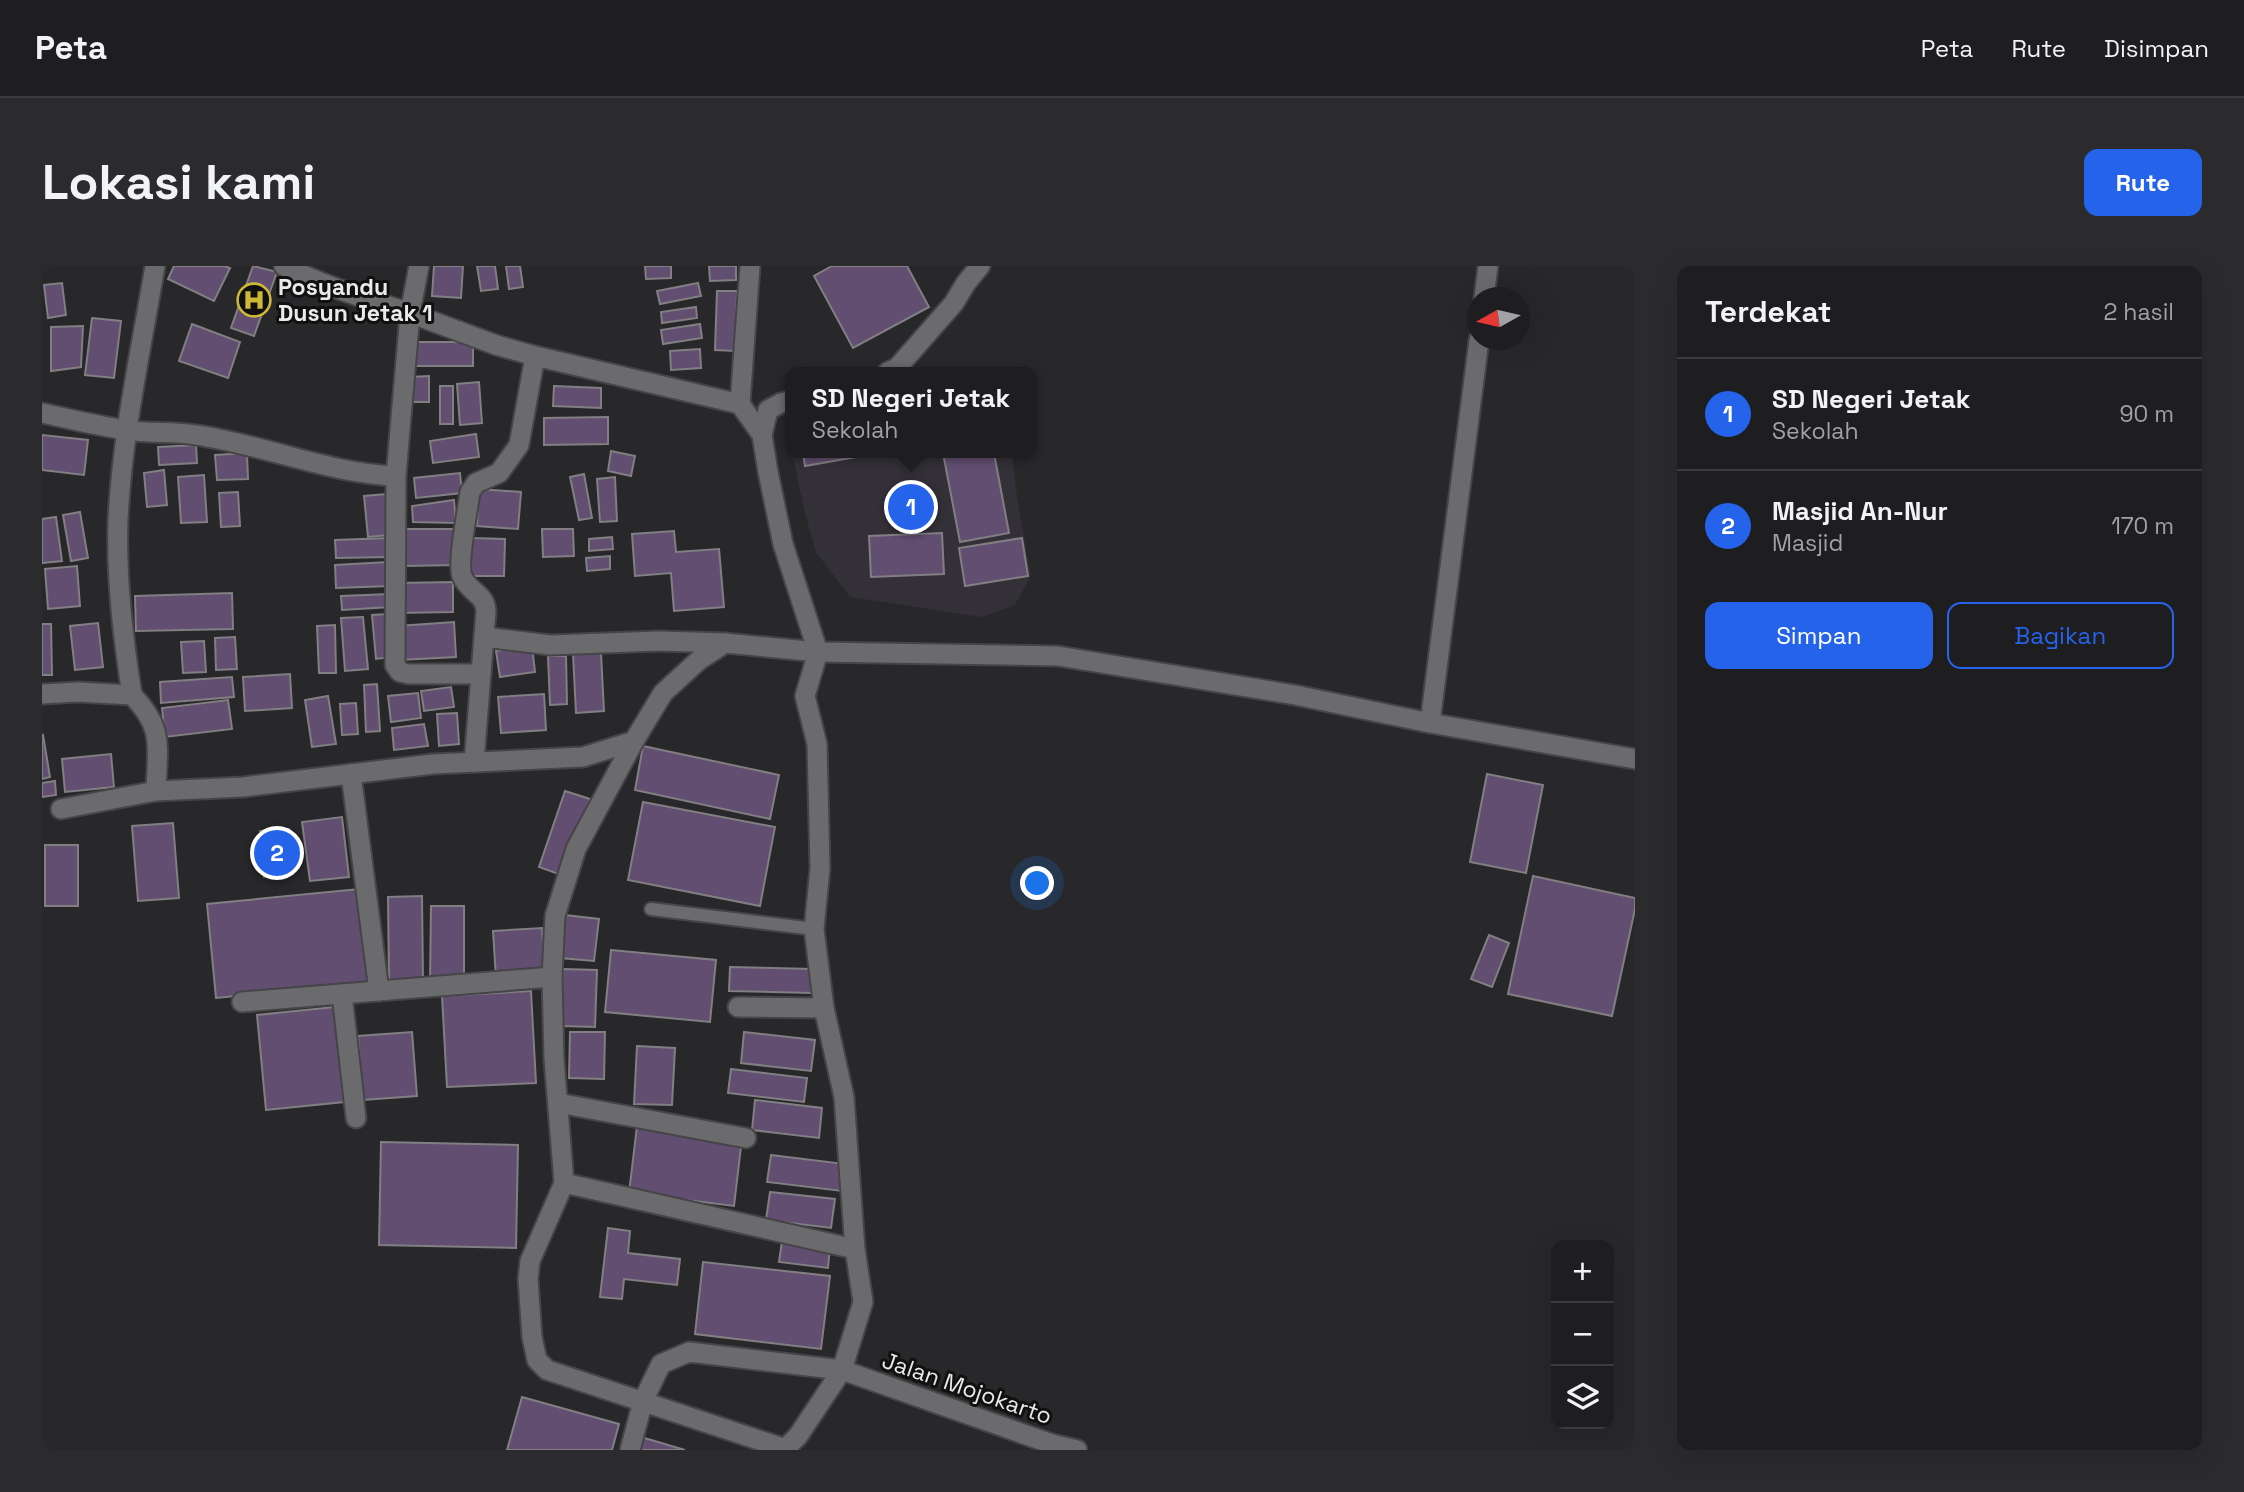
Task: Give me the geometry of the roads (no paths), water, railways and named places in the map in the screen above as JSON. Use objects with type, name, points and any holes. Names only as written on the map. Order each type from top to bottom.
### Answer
[{"type":"street","points":[[155,266],[121,478],[118,575],[121,620],[132,695],[147,710],[157,732],[156,791]]},
{"type":"street","points":[[284,266],[351,294],[496,345],[740,404]]},
{"type":"street","points":[[419,266],[410,313],[396,476],[395,664],[400,672],[409,674],[481,674]]},
{"type":"street","points":[[725,643],[699,660],[663,693],[576,849],[555,916],[552,977],[554,1059],[564,1183],[528,1270],[531,1337],[537,1360],[547,1370],[785,1449],[798,1436],[842,1370],[863,1302],[855,1249],[844,1097],[824,1008],[814,929],[820,868],[817,744],[805,696],[818,652],[783,544],[762,435],[740,404],[750,266]]},
{"type":"street","points":[[898,367],[954,303],[965,274],[980,266]]},
{"type":"street","points":[[1486,287],[1488,266]]},
{"type":"street","points":[[1430,723],[1478,350]]},
{"type":"street","points":[[474,761],[485,603],[480,594],[467,586],[460,571],[470,492],[476,483],[499,473],[519,445],[535,356]]},
{"type":"street","points":[[762,435],[768,411],[785,402]]},
{"type":"street","points":[[42,413],[128,431],[196,435],[375,476],[396,476]]},
{"type":"street","points":[[484,637],[550,645],[659,641],[725,643],[818,652],[1058,656],[1295,695],[1430,723],[1635,759]]},
{"type":"street","points":[[42,695],[78,692],[132,695]]},
{"type":"street","points":[[61,809],[156,791],[243,786],[433,764],[583,757],[634,741]]},
{"type":"street","points":[[351,774],[379,991]]},
{"type":"street","points":[[242,1002],[552,977]]},
{"type":"street","points":[[342,994],[355,1118]]},
{"type":"street","points":[[738,1007],[824,1008]]},
{"type":"street","points":[[558,1103],[746,1138]]},
{"type":"street","points":[[564,1183],[855,1249]]},
{"type":"street","name":"Jalan Mojokarto","points":[[630,1450],[643,1401],[661,1364],[690,1352],[842,1370],[1052,1444],[1077,1450]]},
{"type":"lane","points":[[651,909],[814,929]]},
{"type":"place","name":"Posyandu Dusun Jetak 1","points":[[254,300]]},
{"type":"place","name":"SD Negeri Jetak","points":[[911,507]]},
{"type":"place","name":"Masjid An-Nur","points":[[277,853]]}]
